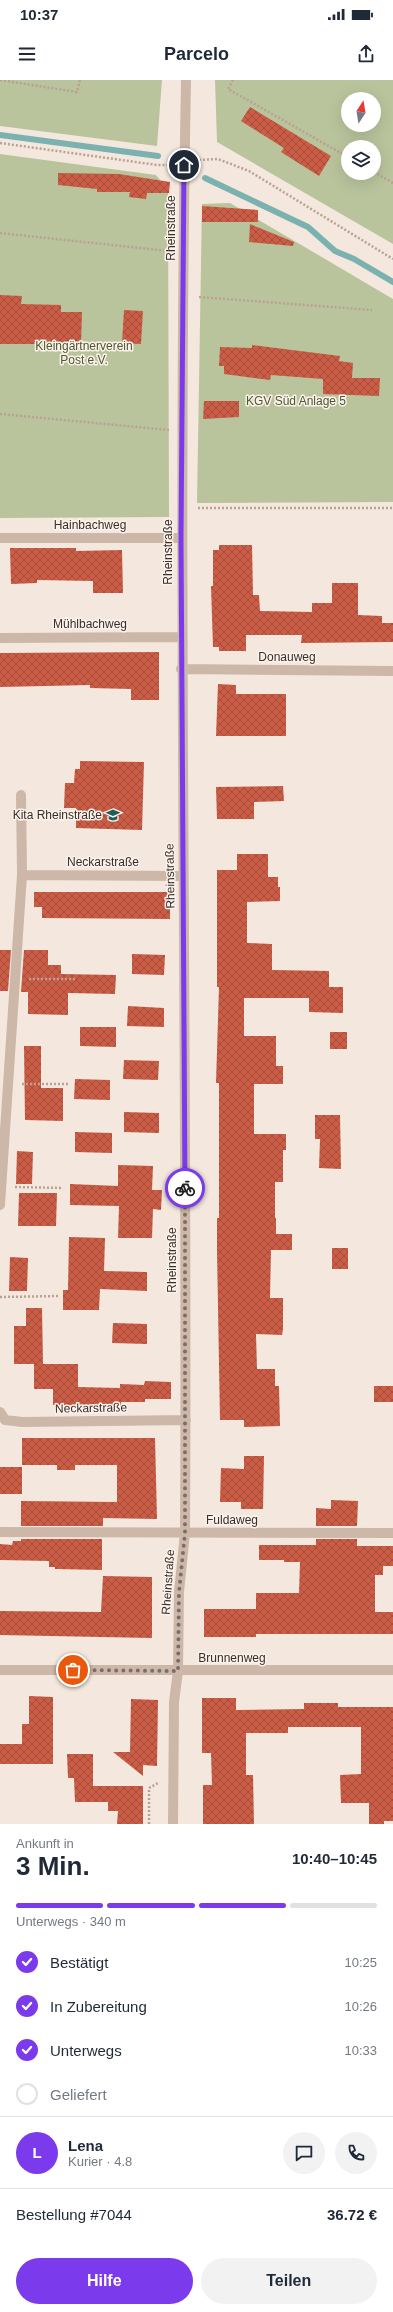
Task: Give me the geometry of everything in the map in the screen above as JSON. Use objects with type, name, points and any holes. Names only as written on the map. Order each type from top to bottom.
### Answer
[{"type":"street","name":"Rheinstraße","points":[[173,1824],[174,1702],[178,1671],[179,1592],[185,1533],[186,1420],[181,508],[186,80]]},
{"type":"street","name":"Hainbachweg","points":[[0,538],[181,538]]},
{"type":"street","name":"Mühlbachweg","points":[[0,638],[181,637]]},
{"type":"street","name":"Donauweg","points":[[182,669],[393,671]]},
{"type":"street","points":[[0,1205],[22,875],[21,795]]},
{"type":"street","name":"Neckarstraße","points":[[22,875],[183,876]]},
{"type":"street","name":"Neckarstraße","points":[[0,1412],[5,1420],[22,1422],[186,1420]]},
{"type":"street","name":"Fuldaweg","points":[[0,1532],[393,1533]]},
{"type":"street","name":"Brunnenweg","points":[[0,1670],[393,1670]]},
{"type":"path","points":[[0,80],[77,92],[80,80]]},
{"type":"path","points":[[233,80],[228,89],[341,153]]},
{"type":"path","points":[[0,143],[156,165],[184,165],[205,158],[218,159],[236,164],[393,259]]},
{"type":"path","points":[[381,176],[393,183]]},
{"type":"path","points":[[0,233],[184,253]]},
{"type":"path","points":[[184,296],[372,310]]},
{"type":"path","points":[[0,414],[182,431]]},
{"type":"path","points":[[181,508],[393,508]]},
{"type":"path","points":[[15,979],[76,979]]},
{"type":"path","points":[[8,1083],[70,1084]]},
{"type":"path","points":[[1,1186],[62,1188]]},
{"type":"path","points":[[0,1297],[59,1296]]},
{"type":"green space","points":[[0,80],[162,80],[157,146],[0,126]]},
{"type":"green space","points":[[215,80],[393,80],[393,244],[217,142]]},
{"type":"green space","name":"Kleingärtnerverein Post e.V.","points":[[0,154],[156,175],[168,189],[169,517],[0,518]]},
{"type":"green space","name":"KGV Süd Anlage 5","points":[[230,203],[393,299],[393,502],[197,503],[202,204]]},
{"type":"building","points":[[250,107],[331,156],[319,176],[281,152],[284,148],[241,121]]},
{"type":"building","points":[[58,173],[119,174],[170,182],[169,193],[147,193],[146,199],[129,197],[130,192],[97,192],[97,189],[58,185]]},
{"type":"building","points":[[202,206],[258,210],[258,222],[202,222]]},
{"type":"building","points":[[250,224],[294,242],[293,246],[249,242]]},
{"type":"building","points":[[0,295],[22,296],[21,304],[61,305],[61,312],[82,312],[81,344],[0,344]]},
{"type":"building","points":[[124,310],[143,311],[141,344],[122,343]]},
{"type":"building","points":[[252,345],[340,356],[339,361],[353,363],[352,378],[380,378],[379,396],[323,394],[323,379],[271,375],[270,380],[224,374],[224,366],[219,366],[220,347],[252,348]]},
{"type":"building","points":[[204,401],[239,401],[239,417],[203,419]]},
{"type":"building","points":[[219,545],[252,545],[253,595],[259,595],[260,611],[312,612],[312,603],[332,603],[332,583],[358,583],[358,615],[382,616],[382,623],[393,623],[393,642],[301,643],[302,635],[246,635],[246,651],[219,651],[219,647],[213,647],[211,586],[213,586],[213,550],[219,550]]},
{"type":"building","points":[[10,548],[76,548],[76,551],[122,550],[123,593],[93,593],[93,581],[37,580],[37,583],[11,584]]},
{"type":"building","points":[[159,652],[159,700],[131,700],[131,689],[90,688],[90,685],[0,687],[0,653]]},
{"type":"building","points":[[218,684],[236,685],[236,694],[286,694],[286,736],[216,736]]},
{"type":"building","points":[[80,761],[144,762],[142,830],[76,828],[76,808],[64,808],[65,783],[74,783],[75,769],[80,769]]},
{"type":"building","points":[[283,786],[284,801],[254,802],[254,819],[217,819],[216,787]]},
{"type":"building","points":[[237,854],[268,854],[268,877],[278,877],[278,887],[280,887],[280,901],[247,902],[247,943],[272,944],[272,970],[329,971],[329,987],[343,987],[343,1013],[309,1012],[309,998],[244,998],[244,1036],[276,1036],[276,1066],[283,1066],[283,1084],[254,1084],[254,1134],[286,1134],[286,1150],[283,1150],[283,1182],[275,1182],[275,1218],[276,1234],[292,1234],[292,1250],[271,1250],[270,1298],[283,1298],[283,1329],[282,1335],[256,1334],[257,1369],[275,1369],[275,1386],[279,1386],[280,1426],[244,1427],[244,1420],[220,1420],[217,1250],[217,1218],[219,1218],[219,1083],[216,1083],[219,987],[217,987],[217,870],[237,870]]},
{"type":"building","points":[[34,892],[170,892],[170,919],[42,918],[42,907],[34,907]]},
{"type":"building","points":[[0,950],[11,950],[8,991],[0,991]]},
{"type":"building","points":[[24,950],[48,950],[48,965],[61,965],[61,974],[116,975],[115,994],[68,993],[68,1015],[28,1014],[28,992],[21,992]]},
{"type":"building","points":[[132,954],[165,955],[164,975],[132,974]]},
{"type":"building","points":[[128,1006],[164,1008],[164,1027],[127,1026]]},
{"type":"building","points":[[80,1027],[116,1027],[116,1047],[80,1046]]},
{"type":"building","points":[[330,1032],[347,1032],[347,1049],[330,1049]]},
{"type":"building","points":[[24,1046],[41,1046],[41,1088],[63,1088],[63,1121],[25,1120]]},
{"type":"building","points":[[124,1060],[159,1061],[158,1080],[123,1079]]},
{"type":"building","points":[[75,1079],[110,1080],[110,1100],[74,1099]]},
{"type":"building","points":[[124,1112],[159,1113],[159,1133],[124,1132]]},
{"type":"building","points":[[315,1115],[340,1115],[341,1169],[319,1168],[320,1139],[315,1139]]},
{"type":"building","points":[[75,1132],[112,1133],[112,1153],[75,1152]]},
{"type":"building","points":[[17,1151],[33,1152],[32,1184],[16,1184]]},
{"type":"building","points":[[118,1165],[153,1166],[152,1190],[162,1190],[161,1210],[153,1209],[152,1238],[118,1238],[119,1206],[70,1205],[70,1184],[118,1186]]},
{"type":"building","points":[[19,1193],[57,1193],[56,1226],[18,1226]]},
{"type":"building","points":[[69,1237],[105,1238],[104,1271],[147,1272],[147,1291],[100,1289],[99,1310],[63,1310],[63,1290],[68,1290]]},
{"type":"building","points":[[332,1248],[348,1248],[348,1269],[332,1269]]},
{"type":"building","points":[[10,1257],[28,1258],[27,1291],[9,1291]]},
{"type":"building","points":[[26,1308],[42,1308],[43,1364],[14,1364],[14,1326],[26,1326]]},
{"type":"building","points":[[113,1323],[147,1324],[147,1344],[112,1343]]},
{"type":"building","points":[[34,1364],[78,1364],[78,1387],[120,1388],[120,1384],[144,1385],[145,1381],[171,1382],[171,1399],[145,1399],[145,1402],[121,1402],[121,1406],[53,1405],[53,1389],[34,1389]]},
{"type":"building","points":[[374,1386],[393,1386],[393,1402],[374,1402]]},
{"type":"building","points":[[22,1438],[155,1438],[157,1519],[103,1518],[103,1526],[21,1526],[21,1501],[117,1502],[117,1465],[75,1465],[75,1470],[57,1470],[57,1465],[22,1465]]},
{"type":"building","points":[[244,1456],[264,1456],[263,1509],[241,1509],[241,1502],[220,1502],[221,1468],[244,1469]]},
{"type":"building","points":[[0,1467],[22,1467],[22,1494],[0,1494]]},
{"type":"building","points":[[331,1500],[358,1501],[357,1526],[316,1526],[316,1508],[331,1509]]},
{"type":"building","points":[[21,1539],[102,1539],[102,1570],[55,1569],[55,1567],[49,1567],[49,1561],[0,1560],[0,1544],[12,1545],[13,1541],[21,1541]]},
{"type":"building","points":[[316,1539],[357,1539],[357,1546],[393,1546],[393,1566],[383,1566],[383,1575],[375,1575],[375,1612],[393,1612],[393,1634],[256,1634],[256,1637],[204,1637],[204,1609],[256,1609],[256,1593],[299,1593],[300,1562],[284,1562],[284,1560],[259,1560],[259,1545],[316,1545]]},
{"type":"building","points":[[103,1576],[152,1577],[152,1638],[0,1635],[0,1611],[101,1612]]},
{"type":"building","points":[[29,1696],[53,1697],[53,1764],[0,1764],[0,1744],[22,1744],[22,1724],[29,1724]]},
{"type":"building","points":[[202,1698],[236,1698],[236,1710],[304,1709],[304,1703],[338,1703],[338,1707],[393,1707],[393,1821],[384,1821],[384,1824],[369,1824],[369,1803],[341,1803],[340,1775],[361,1774],[361,1727],[288,1727],[288,1733],[246,1733],[246,1775],[253,1775],[254,1824],[203,1824],[203,1785],[212,1785],[211,1753],[202,1753]]},
{"type":"building","points":[[131,1699],[158,1700],[157,1766],[143,1765],[143,1776],[113,1752],[130,1752]]},
{"type":"building","points":[[67,1754],[93,1754],[93,1786],[143,1786],[143,1824],[117,1824],[118,1811],[108,1811],[108,1802],[75,1802],[74,1778],[68,1778]]},
{"type":"waterway","points":[[0,135],[158,156]]},
{"type":"waterway","points":[[205,178],[308,227],[335,251],[354,259],[393,282]]},
{"type":"way so far","points":[[73,1670],[178,1671],[179,1592],[185,1533],[185,1188]]},
{"type":"place","name":"Kita Rheinstraße","points":[[113,815]]},
{"type":"route","points":[[184,165],[181,538],[185,1188]]}]
